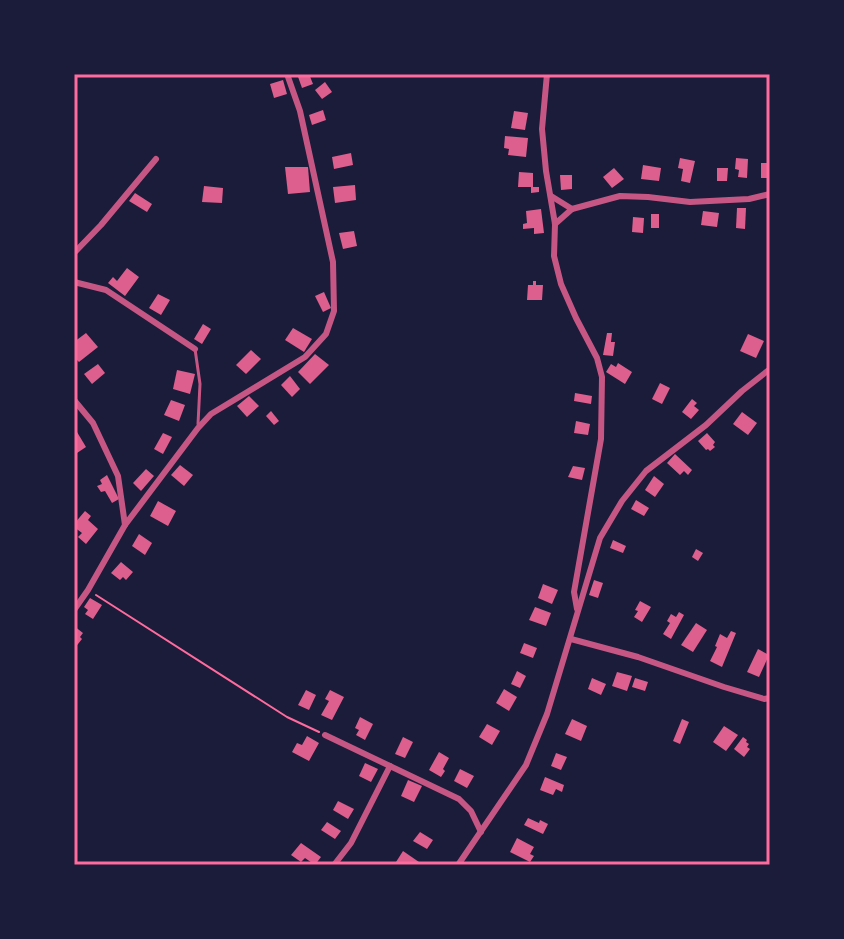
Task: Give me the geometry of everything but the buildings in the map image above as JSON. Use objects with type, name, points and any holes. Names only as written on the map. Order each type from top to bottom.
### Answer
[{"type":"street","points":[[74,610],[125,525],[198,428],[211,414],[305,357],[326,334],[334,311],[333,262],[300,111],[287,74]]},
{"type":"street","points":[[547,74],[542,129],[555,224],[554,256],[561,284],[597,358],[602,377],[601,439],[574,592],[578,613]]},
{"type":"street","points":[[74,253],[156,159]]},
{"type":"street","points":[[555,224],[572,209],[620,196],[690,202],[749,199],[770,194]]},
{"type":"street","points":[[551,196],[572,209]]},
{"type":"street","points":[[74,282],[106,290],[195,349]]},
{"type":"street","points":[[458,865],[526,765],[547,714],[600,538],[622,501],[646,471],[706,425],[770,369]]},
{"type":"street","points":[[74,400],[93,423],[118,476],[125,525]]},
{"type":"street","points":[[571,639],[638,657],[764,699],[770,698]]},
{"type":"street","points":[[325,735],[459,799],[471,811],[481,832]]},
{"type":"street","points":[[334,865],[351,843],[390,766]]},
{"type":"lane","points":[[195,349],[200,384],[198,428]]},
{"type":"path","points":[[88,590],[287,717],[325,735]]}]
